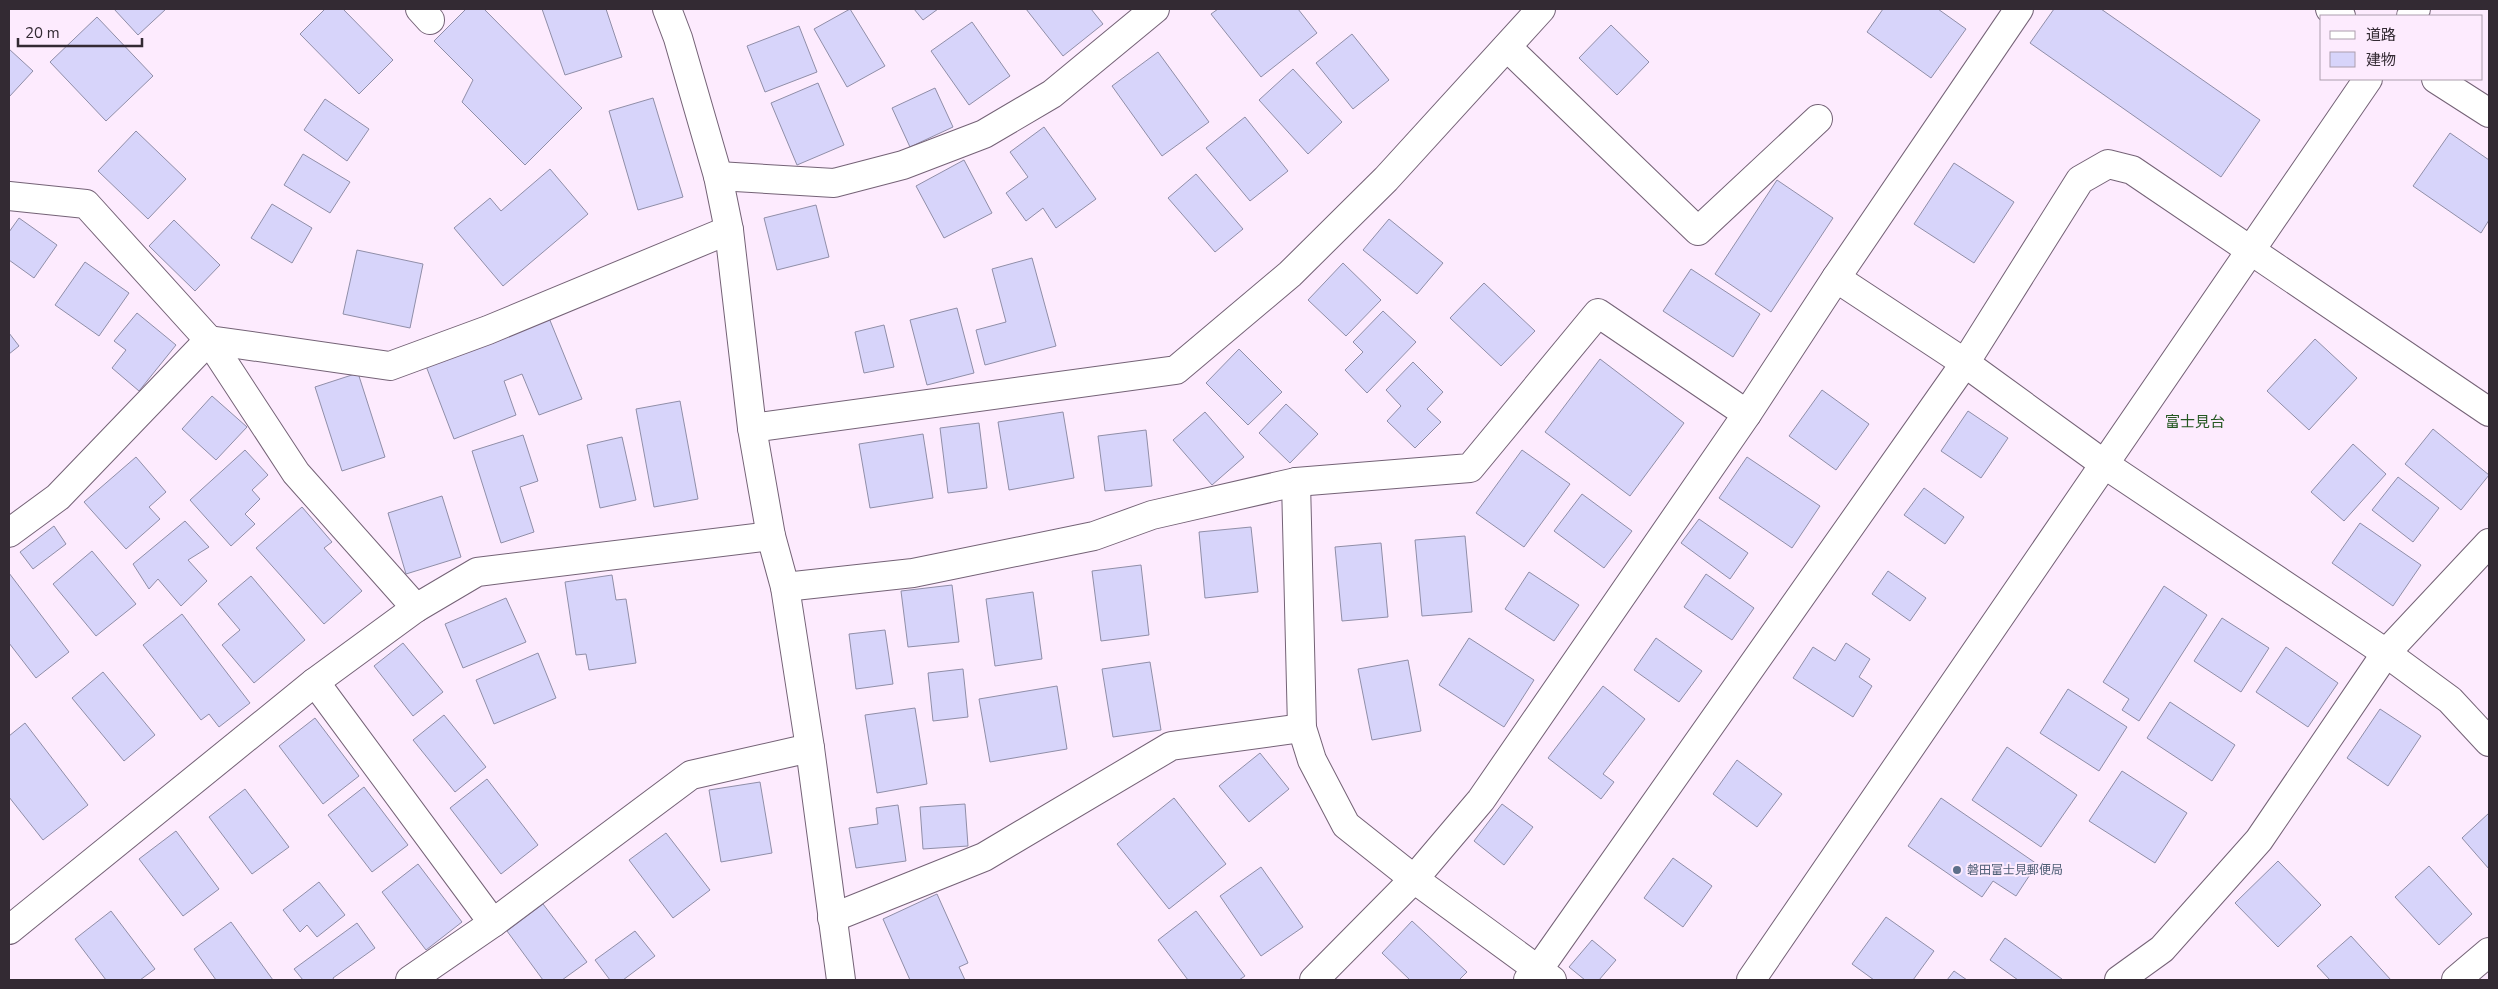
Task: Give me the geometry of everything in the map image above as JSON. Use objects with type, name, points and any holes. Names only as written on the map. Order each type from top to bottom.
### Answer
[{"type":"street","points":[[667,9],[678,38],[718,176],[729,230],[752,428],[772,536],[785,587],[810,748],[841,980]]},
{"type":"street","points":[[718,176],[834,183],[903,165],[930,155],[984,134],[1052,94],[1155,9]]},
{"type":"street","points":[[752,428],[1176,370],[1290,274],[1386,179],[1541,9]]},
{"type":"street","points":[[1314,980],[1414,880],[1481,800],[1747,414],[1836,278],[2019,9]]},
{"type":"street","points":[[1507,47],[1698,231],[1818,119]]},
{"type":"street","points":[[1751,980],[2367,80]]},
{"type":"street","points":[[2438,80],[2489,113]]},
{"type":"street","points":[[1296,482],[1302,728],[1312,760],[1346,825],[1539,977],[1965,363],[2080,180],[2108,164],[2132,170],[2489,412]]},
{"type":"street","points":[[9,196],[86,204],[209,340],[296,474],[416,608]]},
{"type":"street","points":[[209,340],[390,366],[488,330],[729,230]]},
{"type":"street","points":[[1836,278],[1965,363],[2104,464],[2386,653],[2450,700],[2489,742]]},
{"type":"street","points":[[785,587],[913,573],[1094,536],[1152,515],[1296,482],[1470,468],[1598,313],[1747,414]]},
{"type":"street","points":[[9,532],[58,497],[209,340]]},
{"type":"street","points":[[9,930],[315,682],[416,608],[477,572],[772,536]]},
{"type":"street","points":[[2120,980],[2162,948],[2259,840],[2386,653],[2489,543]]},
{"type":"street","points":[[315,682],[493,923]]},
{"type":"street","points":[[832,918],[984,857],[1171,746],[1302,728]]},
{"type":"street","points":[[410,980],[493,923],[691,775],[810,748]]},
{"type":"street","points":[[2456,980],[2489,952]]},
{"type":"building","points":[[114,9],[166,9],[138,35]]},
{"type":"building","points":[[325,9],[343,9],[393,60],[359,94],[300,34]]},
{"type":"building","points":[[466,9],[484,9],[582,108],[525,165],[462,102],[473,80],[434,41]]},
{"type":"building","points":[[542,9],[606,9],[622,57],[565,75]]},
{"type":"building","points":[[850,9],[885,66],[847,87],[814,29]]},
{"type":"building","points":[[914,9],[938,9],[923,20]]},
{"type":"building","points":[[1026,9],[1091,9],[1103,24],[1063,56]]},
{"type":"building","points":[[1218,9],[1298,9],[1317,33],[1261,77],[1211,14]]},
{"type":"building","points":[[1883,9],[1938,9],[1966,29],[1931,78],[1867,32]]},
{"type":"building","points":[[2054,9],[2101,9],[2260,120],[2221,177],[2030,43]]},
{"type":"building","points":[[97,17],[153,76],[106,121],[50,62]]},
{"type":"building","points":[[972,22],[1010,76],[969,105],[931,51]]},
{"type":"building","points":[[1611,25],[1649,62],[1617,95],[1579,58]]},
{"type":"building","points":[[799,26],[817,72],[765,92],[747,46]]},
{"type":"building","points":[[1352,34],[1389,80],[1353,109],[1316,63]]},
{"type":"building","points":[[9,49],[33,71],[9,97]]},
{"type":"building","points":[[1158,52],[1209,122],[1162,156],[1112,86]]},
{"type":"building","points":[[1293,69],[1342,122],[1308,154],[1259,100]]},
{"type":"building","points":[[818,83],[844,145],[797,165],[771,103]]},
{"type":"building","points":[[935,88],[953,127],[910,147],[892,108]]},
{"type":"building","points":[[653,98],[683,197],[638,210],[609,111]]},
{"type":"building","points":[[325,99],[369,129],[347,161],[304,130]]},
{"type":"building","points":[[1245,117],[1288,171],[1250,201],[1206,148]]},
{"type":"building","points":[[1044,127],[1096,199],[1056,228],[1043,208],[1026,221],[1006,193],[1028,177],[1010,152]]},
{"type":"building","points":[[136,131],[186,179],[148,219],[98,171]]},
{"type":"building","points":[[2450,133],[2489,160],[2489,220],[2481,233],[2413,186]]},
{"type":"building","points":[[303,154],[350,182],[330,213],[284,185]]},
{"type":"building","points":[[964,160],[992,213],[944,238],[916,186]]},
{"type":"building","points":[[1954,163],[2014,202],[1974,263],[1914,224]]},
{"type":"building","points":[[550,169],[588,214],[503,286],[454,228],[490,198],[501,211]]},
{"type":"building","points":[[1196,174],[1243,229],[1215,252],[1168,198]]},
{"type":"building","points":[[1777,180],[1833,218],[1771,312],[1715,274]]},
{"type":"building","points":[[272,204],[312,228],[292,263],[251,238]]},
{"type":"building","points":[[816,205],[829,257],[777,270],[764,218]]},
{"type":"building","points":[[19,218],[57,245],[34,278],[9,260],[9,232]]},
{"type":"building","points":[[1389,219],[1443,263],[1417,294],[1363,250]]},
{"type":"building","points":[[174,220],[220,265],[195,291],[149,246]]},
{"type":"building","points":[[357,250],[423,264],[410,328],[343,314]]},
{"type":"building","points":[[1032,258],[1056,346],[985,365],[976,330],[1006,322],[992,269]]},
{"type":"building","points":[[85,262],[129,293],[99,336],[55,305]]},
{"type":"building","points":[[1343,263],[1381,300],[1346,336],[1308,300]]},
{"type":"building","points":[[1691,269],[1760,314],[1733,357],[1663,311]]},
{"type":"building","points":[[1484,283],[1535,331],[1501,366],[1450,318]]},
{"type":"building","points":[[957,308],[974,373],[927,385],[910,320]]},
{"type":"building","points":[[1383,311],[1416,342],[1367,393],[1345,370],[1363,352],[1353,342]]},
{"type":"building","points":[[137,313],[176,345],[139,391],[112,368],[126,350],[114,341]]},
{"type":"building","points":[[549,318],[582,399],[539,415],[522,374],[504,381],[516,415],[454,439],[426,366]]},
{"type":"building","points":[[884,325],[894,367],[864,373],[855,332]]},
{"type":"building","points":[[9,333],[19,346],[9,354]]},
{"type":"building","points":[[2315,339],[2357,378],[2309,430],[2267,391]]},
{"type":"building","points":[[1239,349],[1282,392],[1248,425],[1206,383]]},
{"type":"building","points":[[1600,359],[1684,423],[1630,496],[1545,432]]},
{"type":"building","points":[[1413,362],[1443,392],[1427,409],[1441,422],[1415,448],[1387,421],[1401,406],[1386,390]]},
{"type":"building","points":[[358,373],[385,457],[342,471],[315,387]]},
{"type":"building","points":[[1822,390],[1869,424],[1836,470],[1789,436]]},
{"type":"building","points":[[212,396],[247,427],[216,460],[182,429]]},
{"type":"building","points":[[680,401],[698,499],[654,507],[636,409]]},
{"type":"building","points":[[1286,404],[1318,434],[1290,463],[1259,433]]},
{"type":"building","points":[[1968,411],[2008,438],[1981,478],[1941,451]]},
{"type":"building","points":[[1063,412],[1074,478],[1009,490],[998,422]]},
{"type":"building","points":[[1205,412],[1244,457],[1212,485],[1173,440]]},
{"type":"building","points":[[979,423],[987,488],[948,493],[940,428]]},
{"type":"building","points":[[2433,429],[2489,475],[2461,510],[2405,464]]},
{"type":"building","points":[[1146,430],[1152,486],[1105,491],[1098,436]]},
{"type":"building","points":[[923,434],[933,498],[870,508],[859,444]]},
{"type":"building","points":[[523,435],[538,481],[520,487],[534,532],[501,543],[472,451]]},
{"type":"building","points":[[622,437],[636,500],[600,508],[587,445]]},
{"type":"building","points":[[2353,444],[2386,474],[2344,521],[2311,492]]},
{"type":"building","points":[[245,450],[268,475],[252,490],[260,499],[245,514],[255,524],[231,546],[190,500]]},
{"type":"building","points":[[1522,450],[1570,484],[1524,547],[1476,513]]},
{"type":"building","points":[[136,457],[166,492],[149,507],[160,519],[126,549],[84,502]]},
{"type":"building","points":[[1747,457],[1820,506],[1792,548],[1719,498]]},
{"type":"building","points":[[2398,477],[2439,508],[2413,542],[2372,510]]},
{"type":"building","points":[[1924,488],[1964,517],[1945,544],[1904,515]]},
{"type":"building","points":[[1582,494],[1632,531],[1604,568],[1554,531]]},
{"type":"building","points":[[442,496],[461,557],[406,574],[388,513]]},
{"type":"building","points":[[302,507],[332,542],[324,548],[362,591],[324,624],[256,548]]},
{"type":"building","points":[[1699,519],[1748,553],[1730,579],[1681,543]]},
{"type":"building","points":[[185,521],[209,547],[188,560],[207,581],[181,606],[158,579],[149,589],[133,564]]},
{"type":"building","points":[[2360,523],[2421,565],[2393,606],[2332,563]]},
{"type":"building","points":[[54,526],[66,544],[33,569],[20,552]]},
{"type":"building","points":[[1251,527],[1258,592],[1205,598],[1199,532]]},
{"type":"building","points":[[1465,536],[1472,612],[1422,616],[1415,540]]},
{"type":"building","points":[[1381,543],[1388,617],[1342,621],[1335,547]]},
{"type":"building","points":[[92,551],[136,604],[96,636],[53,584]]},
{"type":"building","points":[[1141,565],[1149,635],[1101,641],[1092,571]]},
{"type":"building","points":[[1888,571],[1926,598],[1910,621],[1872,594]]},
{"type":"building","points":[[1529,572],[1579,605],[1554,641],[1505,609]]},
{"type":"building","points":[[9,573],[69,652],[36,678],[9,643]]},
{"type":"building","points":[[1706,574],[1754,608],[1732,640],[1684,607]]},
{"type":"building","points":[[612,575],[616,600],[626,599],[636,663],[589,670],[586,654],[576,655],[565,582]]},
{"type":"building","points":[[251,576],[305,640],[254,683],[222,645],[240,630],[218,604]]},
{"type":"building","points":[[952,585],[959,642],[908,647],[901,591]]},
{"type":"building","points":[[2164,586],[2207,615],[2139,721],[2122,710],[2129,699],[2103,682]]},
{"type":"building","points":[[1033,592],[1042,659],[995,666],[986,599]]},
{"type":"building","points":[[506,598],[526,642],[463,668],[445,624]]},
{"type":"building","points":[[182,614],[250,703],[219,727],[209,714],[201,720],[143,645]]},
{"type":"building","points":[[2222,618],[2269,648],[2241,692],[2194,661]]},
{"type":"building","points":[[885,630],[893,684],[856,689],[849,634]]},
{"type":"building","points":[[1469,638],[1534,680],[1504,727],[1439,685]]},
{"type":"building","points":[[1656,638],[1702,671],[1679,702],[1634,670]]},
{"type":"building","points":[[403,643],[443,692],[413,716],[374,666]]},
{"type":"building","points":[[1846,643],[1870,659],[1859,677],[1872,686],[1853,717],[1793,678],[1813,647],[1835,661]]},
{"type":"building","points":[[2286,647],[2338,683],[2308,727],[2256,692]]},
{"type":"building","points":[[538,653],[556,698],[494,724],[476,680]]},
{"type":"building","points":[[1408,660],[1421,731],[1372,740],[1358,669]]},
{"type":"building","points":[[1150,662],[1161,730],[1113,737],[1102,669]]},
{"type":"building","points":[[963,669],[968,717],[933,721],[928,673]]},
{"type":"building","points":[[103,672],[155,735],[124,761],[72,698]]},
{"type":"building","points":[[1057,686],[1067,749],[990,762],[979,699]]},
{"type":"building","points":[[1603,686],[1645,719],[1603,774],[1614,782],[1601,799],[1548,758]]},
{"type":"building","points":[[2068,689],[2127,727],[2099,771],[2040,733]]},
{"type":"building","points":[[2170,702],[2235,745],[2212,781],[2147,738]]},
{"type":"building","points":[[915,708],[927,784],[877,793],[865,715]]},
{"type":"building","points":[[2380,709],[2421,736],[2388,786],[2347,758]]},
{"type":"building","points":[[444,715],[486,767],[455,792],[413,740]]},
{"type":"building","points":[[315,718],[359,776],[323,804],[279,746]]},
{"type":"building","points":[[25,723],[88,805],[43,840],[9,797],[9,736]]},
{"type":"building","points":[[2007,747],[2077,795],[2041,847],[1972,800]]},
{"type":"building","points":[[1260,753],[1289,789],[1249,822],[1219,786]]},
{"type":"building","points":[[1737,760],[1782,794],[1757,827],[1713,794]]},
{"type":"building","points":[[2122,771],[2187,813],[2155,863],[2089,821]]},
{"type":"building","points":[[487,779],[538,845],[501,874],[450,808]]},
{"type":"building","points":[[760,782],[772,853],[721,862],[709,790]]},
{"type":"building","points":[[364,787],[408,845],[372,872],[328,815]]},
{"type":"building","points":[[245,789],[289,847],[252,874],[209,817]]},
{"type":"building","points":[[1174,798],[1226,864],[1169,909],[1117,844]]},
{"type":"building","points":[[1941,798],[2037,864],[2016,896],[1993,881],[1982,897],[1908,846]]},
{"type":"building","points":[[965,804],[968,846],[923,849],[920,807]]},
{"type":"building","points":[[1502,804],[1533,827],[1504,865],[1474,841]]},
{"type":"building","points":[[898,805],[906,861],[856,868],[849,828],[878,824],[876,808]]},
{"type":"building","points":[[2489,813],[2489,869],[2462,838]]},
{"type":"building","points":[[176,831],[219,889],[183,916],[139,859]]},
{"type":"building","points":[[666,833],[710,890],[673,918],[629,860]]},
{"type":"building","points":[[1673,858],[1712,886],[1683,927],[1644,898]]},
{"type":"building","points":[[2278,861],[2321,905],[2278,947],[2235,903]]},
{"type":"building","points":[[418,864],[462,922],[426,950],[382,892]]},
{"type":"building","points":[[2429,866],[2472,914],[2439,945],[2395,897]]},
{"type":"building","points":[[1261,867],[1303,927],[1261,956],[1220,896]]},
{"type":"building","points":[[319,882],[345,915],[317,937],[307,925],[300,932],[283,910]]},
{"type":"building","points":[[937,894],[968,963],[959,967],[965,980],[910,980],[883,919]]},
{"type":"building","points":[[543,904],[587,962],[562,980],[543,980],[507,931]]},
{"type":"building","points":[[111,911],[155,969],[140,980],[106,980],[75,939]]},
{"type":"building","points":[[1196,911],[1245,976],[1239,980],[1188,980],[1158,940]]},
{"type":"building","points":[[1886,917],[1934,951],[1913,980],[1874,980],[1852,964]]},
{"type":"building","points":[[1412,921],[1467,972],[1459,980],[1410,980],[1382,953]]},
{"type":"building","points":[[231,922],[273,980],[216,980],[194,949]]},
{"type":"building","points":[[357,923],[375,948],[333,978],[334,980],[303,980],[294,969]]},
{"type":"building","points":[[635,931],[655,956],[623,980],[610,980],[595,960]]},
{"type":"building","points":[[2351,936],[2391,980],[2330,980],[2317,966]]},
{"type":"building","points":[[2005,938],[2062,979],[2018,980],[1990,960]]},
{"type":"building","points":[[1592,940],[1616,960],[1599,980],[1585,980],[1569,967]]},
{"type":"building","points":[[1954,971],[1967,980],[1947,980]]},
{"type":"place","name":"磐田富士見郵便局","points":[[1957,870]]},
{"type":"district","name":"富士見台","points":[[2195,422]]}]
